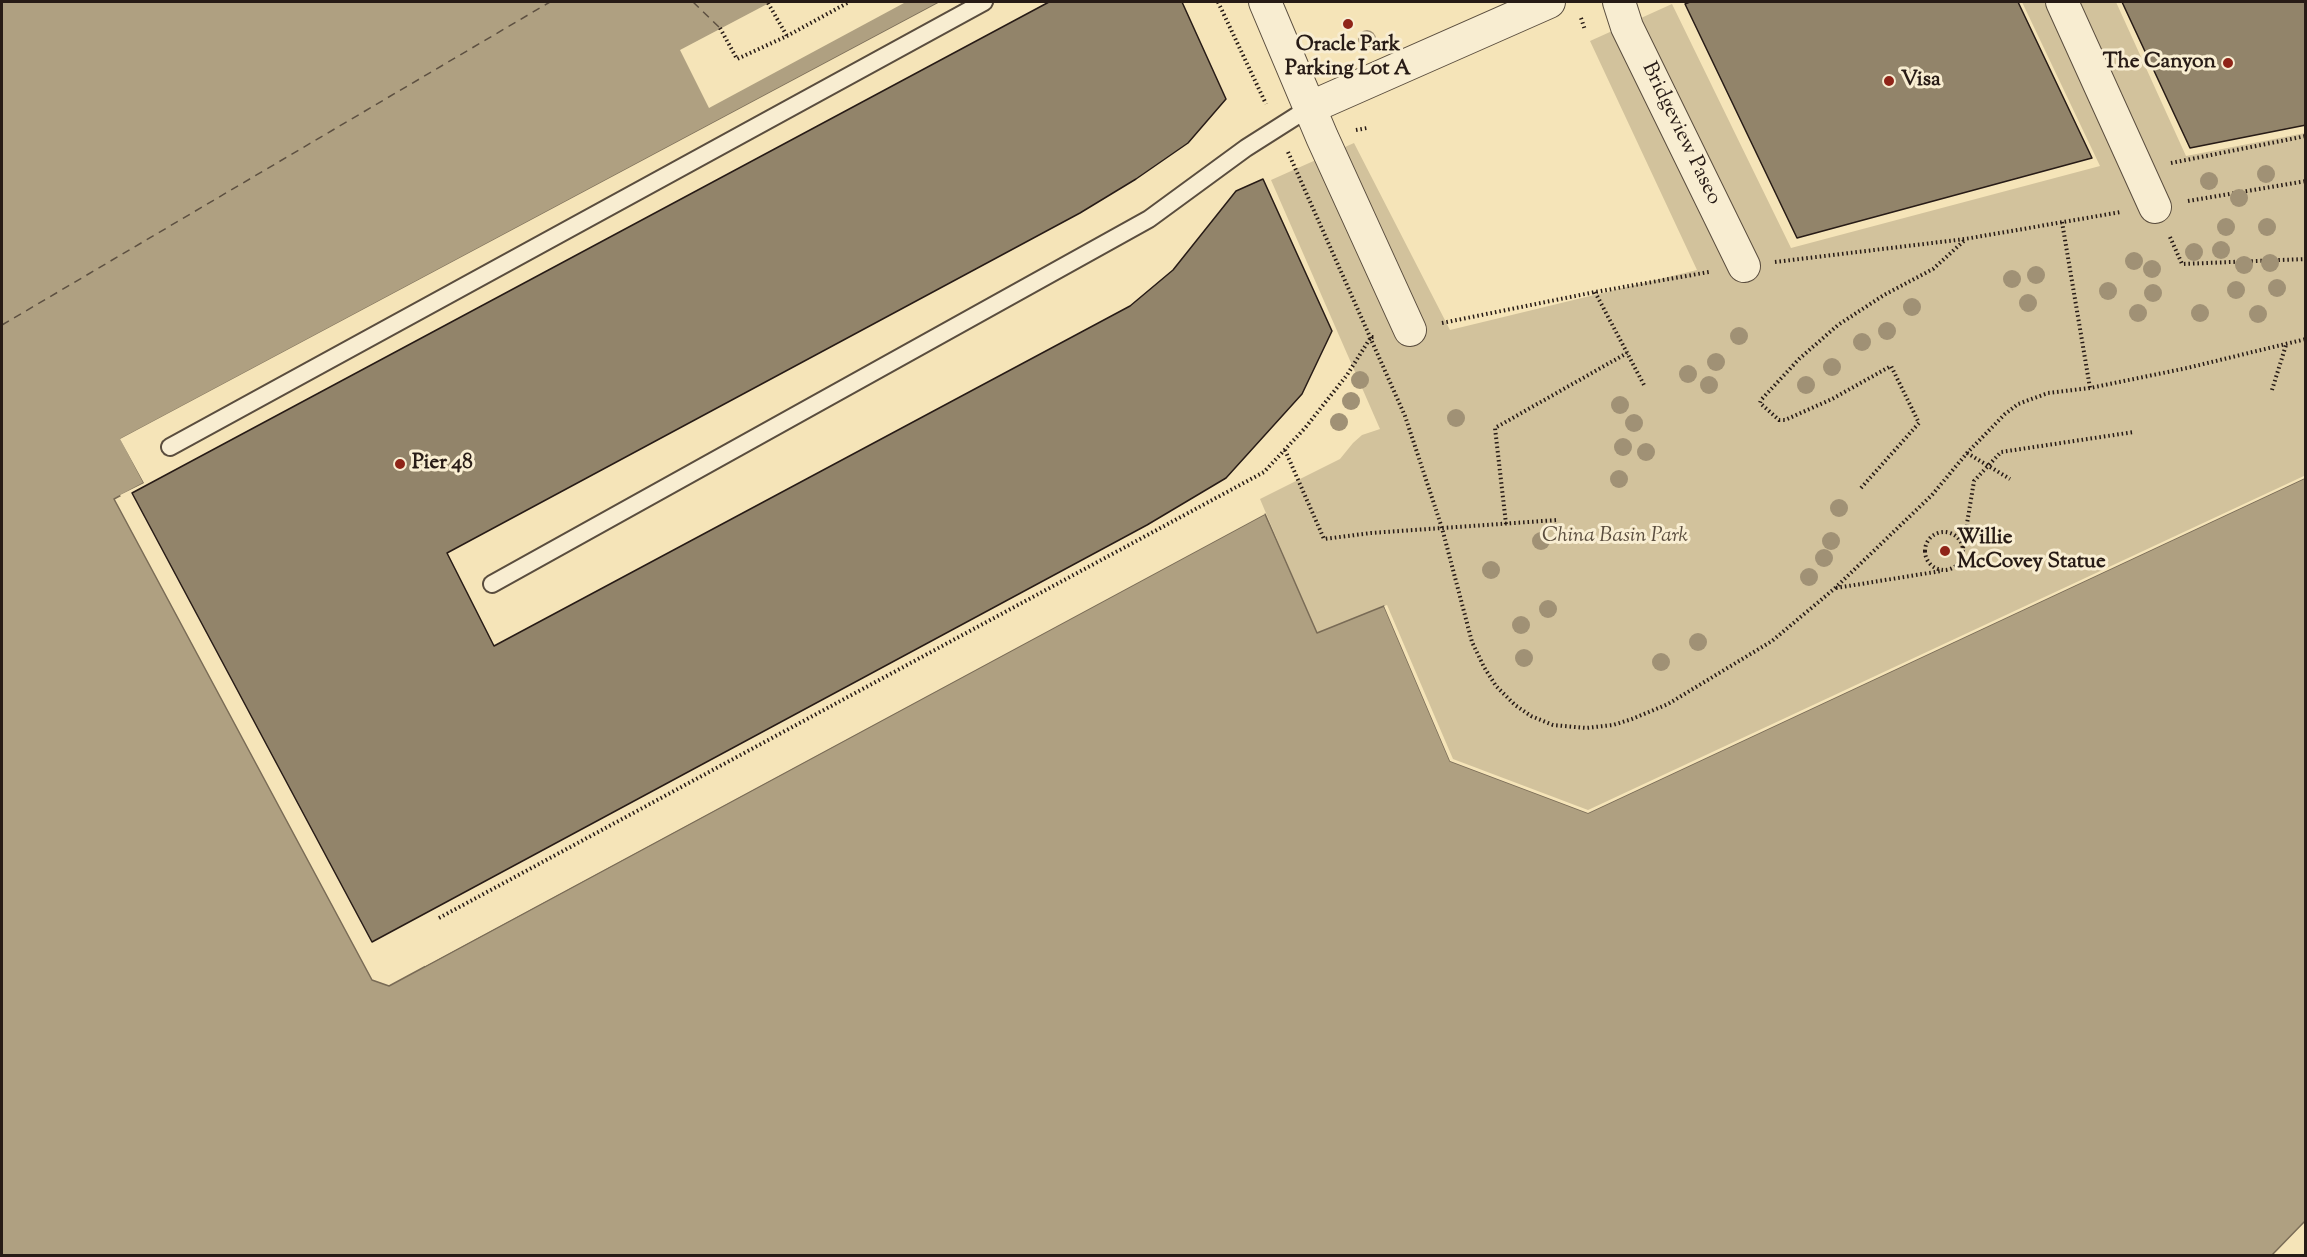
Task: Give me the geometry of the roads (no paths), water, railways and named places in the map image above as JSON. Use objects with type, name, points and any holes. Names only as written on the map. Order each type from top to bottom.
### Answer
[{"type":"street","points":[[1265,2],[1309,108],[1410,330]]},
{"type":"street","points":[[1309,108],[1549,2]]},
{"type":"street","name":"Bridgeview Paseo","points":[[1619,2],[1627,27],[1744,266]]},
{"type":"street","points":[[2062,2],[2156,207]]},
{"type":"lane","points":[[170,447],[984,2]]},
{"type":"lane","points":[[492,584],[1149,219],[1277,128],[1309,108]]},
{"type":"place","name":"Oracle Park Parking Lot A","points":[[1348,24]]},
{"type":"place","name":"The Canyon","points":[[2228,63]]},
{"type":"place","name":"Visa","points":[[1889,81]]},
{"type":"place","name":"Pier 48","points":[[400,464]]},
{"type":"place","name":"Willie McCovey Statue","points":[[1945,551]]},
{"type":"park label","name":"China Basin Park","points":[[1615,537]]}]
